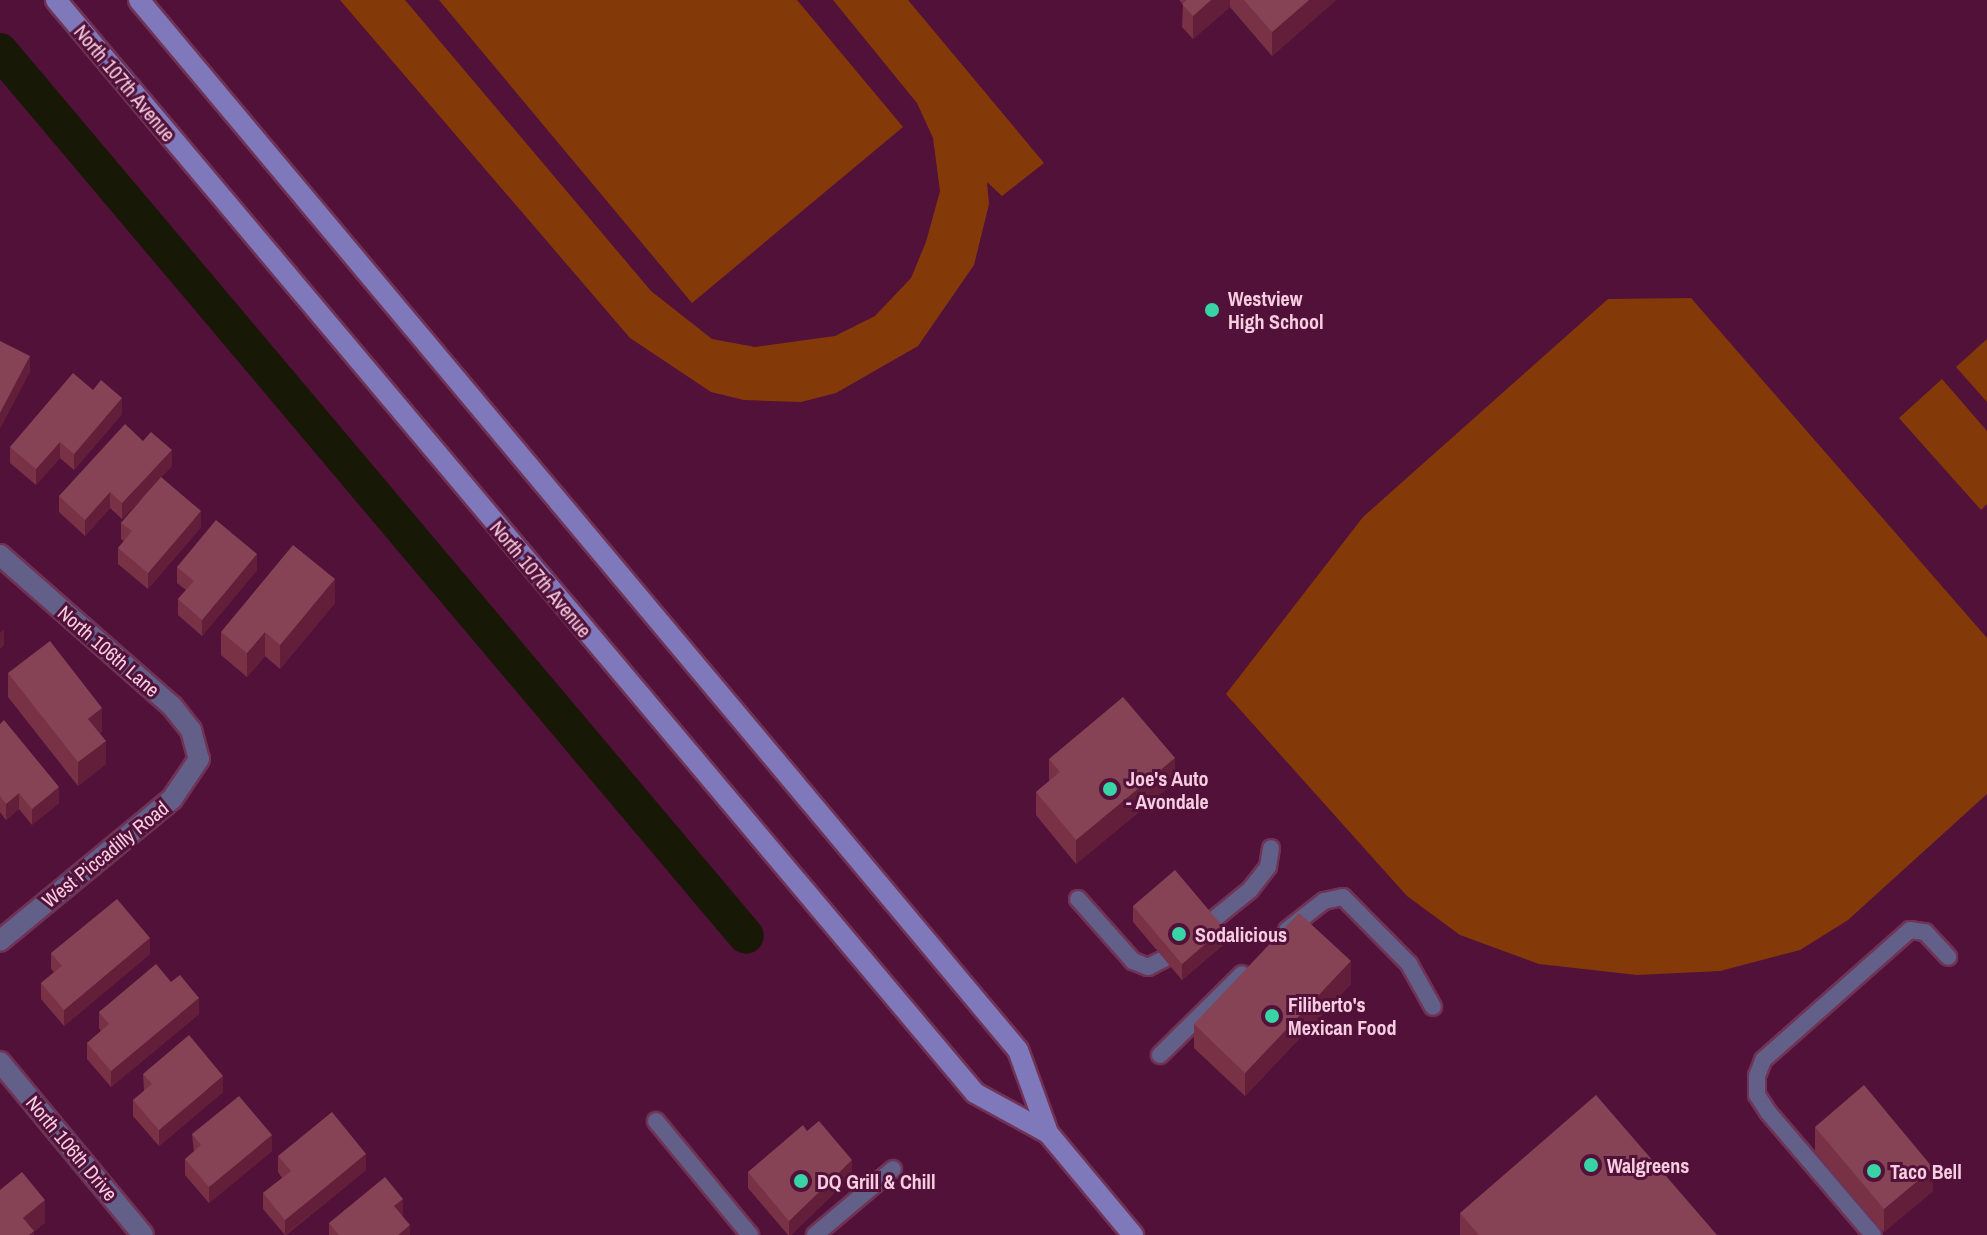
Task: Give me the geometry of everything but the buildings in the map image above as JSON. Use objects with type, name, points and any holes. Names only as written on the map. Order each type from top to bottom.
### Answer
[{"type":"main road","name":"North 107th Avenue","points":[[56,0],[975,1093],[1048,1133]]},
{"type":"main road","name":"North 107th Avenue","points":[[139,0],[1018,1050],[1048,1133],[1133,1235]]},
{"type":"street","name":"North 106th Lane","points":[[0,555],[172,706],[199,759]]},
{"type":"street","name":"West Piccadilly Road","points":[[0,941],[172,799],[199,759]]},
{"type":"street","name":"North 106th Drive","points":[[0,1062],[143,1235]]},
{"type":"lane","points":[[1208,924],[1250,890],[1268,867],[1271,848]]},
{"type":"lane","points":[[1160,1055],[1301,916],[1343,897],[1409,964],[1433,1007]]},
{"type":"lane","points":[[1078,899],[1133,961],[1148,967],[1164,959]]},
{"type":"lane","points":[[1873,1235],[1768,1112],[1757,1095],[1757,1076],[1763,1060],[1910,930],[1925,932],[1948,957]]},
{"type":"lane","points":[[656,1121],[750,1235]]},
{"type":"lane","points":[[815,1235],[893,1169]]},
{"type":"shaded area","points":[[340,0],[405,0],[651,291],[712,339],[755,347],[835,336],[875,316],[911,278],[926,242],[940,191],[933,138],[917,103],[833,0],[908,0],[1044,163],[1002,196],[987,182],[989,204],[974,265],[918,346],[836,393],[801,402],[744,400],[711,392],[630,338]]},
{"type":"shaded area","points":[[439,0],[797,0],[903,127],[692,303]]},
{"type":"shaded area","points":[[1691,298],[1987,638],[1987,794],[1848,920],[1800,950],[1720,971],[1637,975],[1539,964],[1460,935],[1407,896],[1226,694],[1363,517],[1608,299]]},
{"type":"shaded area","points":[[1987,339],[1987,402],[1956,367]]},
{"type":"shaded area","points":[[1942,379],[1987,431],[1987,504],[1981,510],[1899,418]]},
{"type":"waterway","points":[[0,51],[746,936]]},
{"type":"place","name":"Westview High School","points":[[1212,310]]},
{"type":"place","name":"Joe's Auto - Avondale","points":[[1110,789]]},
{"type":"place","name":"Sodalicious","points":[[1179,934]]},
{"type":"place","name":"Filiberto's Mexican Food","points":[[1272,1016]]},
{"type":"place","name":"Walgreens","points":[[1591,1165]]},
{"type":"place","name":"Taco Bell","points":[[1874,1171]]},
{"type":"place","name":"DQ Grill & Chill","points":[[801,1181]]}]
